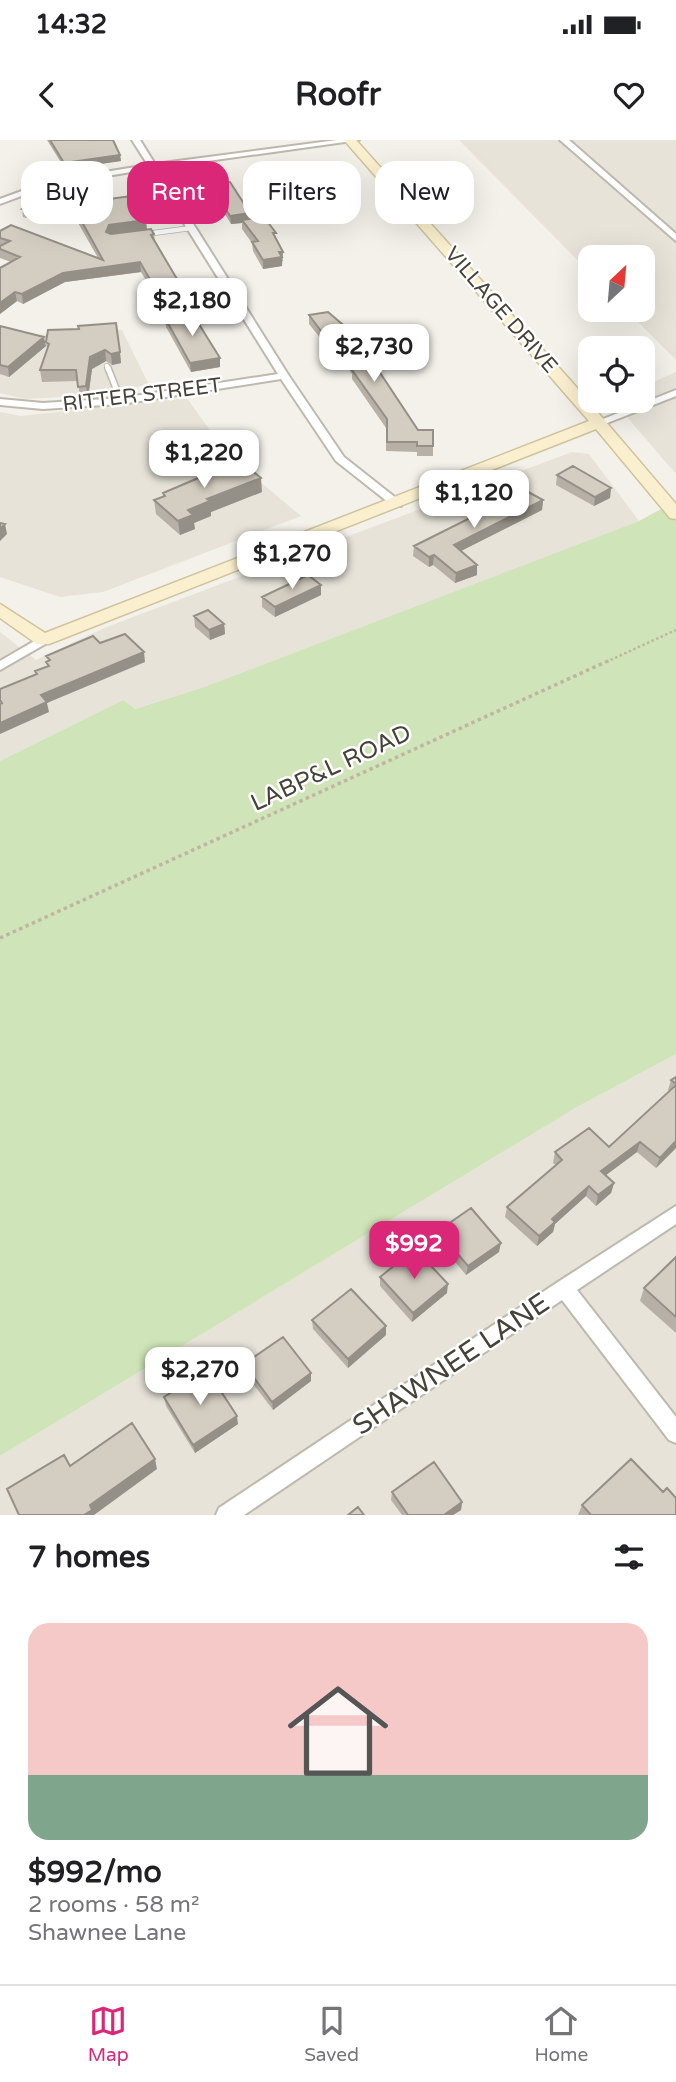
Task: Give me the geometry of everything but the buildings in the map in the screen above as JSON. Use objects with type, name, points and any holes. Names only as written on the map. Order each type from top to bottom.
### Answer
[{"type":"main road","name":"VILLAGE DRIVE","points":[[352,140],[676,514]]},
{"type":"main road","points":[[0,610],[43,640],[598,423]]},
{"type":"street","points":[[136,140],[149,161]]},
{"type":"street","points":[[190,161],[352,140]]},
{"type":"street","points":[[564,140],[676,238]]},
{"type":"street","points":[[0,202],[49,183],[127,170]]},
{"type":"street","points":[[188,224],[340,459],[397,503]]},
{"type":"street","name":"RITTER STREET","points":[[0,402],[43,406],[121,401],[284,376]]},
{"type":"street","points":[[598,423],[676,393]]},
{"type":"street","points":[[0,666],[43,640]]},
{"type":"street","name":"SHAWNEE LANE","points":[[226,1515],[676,1214]]},
{"type":"street","points":[[564,1288],[676,1433]]},
{"type":"lane","points":[[137,235],[191,228]]},
{"type":"lane","points":[[107,366],[121,401]]},
{"type":"path","name":"LABP&L ROAD","points":[[0,938],[676,630]]},
{"type":"shaded area","points":[[459,140],[676,140],[676,360],[655,336],[638,322],[655,322],[655,245],[578,245],[578,261]]},
{"type":"shaded area","points":[[122,330],[149,385],[79,396],[25,399],[0,393],[0,331],[20,336]]},
{"type":"shaded area","points":[[676,372],[676,474],[623,413],[655,413],[655,381]]},
{"type":"shaded area","points":[[187,398],[226,453],[301,516],[103,592],[60,597],[0,577],[0,412],[21,416]]},
{"type":"shaded area","points":[[572,452],[589,454],[639,521],[204,687],[134,709],[123,700],[0,761],[0,632],[36,660],[104,628]]},
{"type":"shaded area","points":[[676,1054],[676,1515],[0,1515],[0,1456],[577,1107]]},
{"type":"green space","points":[[676,501],[676,1054],[577,1107],[0,1456],[0,761],[123,700],[135,709],[204,687],[639,521]]}]
